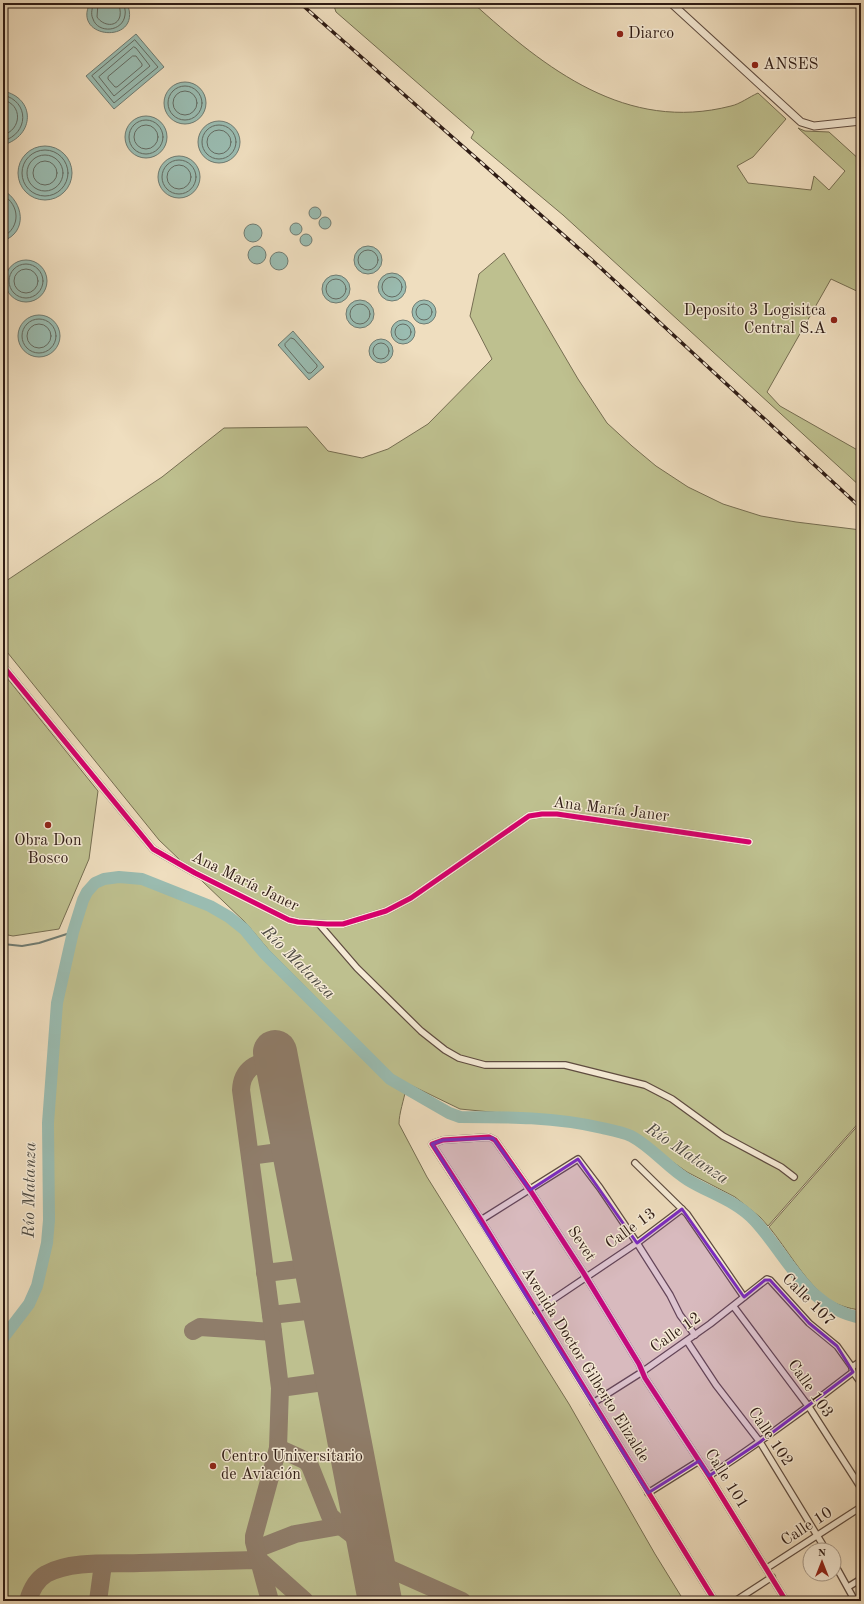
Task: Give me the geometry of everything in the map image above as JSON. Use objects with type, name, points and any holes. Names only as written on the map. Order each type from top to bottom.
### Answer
[{"type":"street","points":[[671,3],[801,122],[814,126],[861,121]]},
{"type":"street","name":"Ana María Janer","points":[[3,666],[153,849],[195,873],[289,920],[319,924],[343,924],[386,911],[411,898],[529,816],[557,814],[749,842]]},
{"type":"street","points":[[319,924],[357,968],[421,1031],[445,1050],[459,1058],[485,1065],[565,1065],[645,1085],[672,1099],[723,1136],[781,1167],[794,1177]]},
{"type":"street","name":"Sevet","points":[[432,1144],[444,1140],[489,1137],[495,1140],[530,1190],[586,1277],[639,1364],[642,1372]]},
{"type":"street","name":"Avenida Doctor Gilberto Elizalde","points":[[432,1144],[481,1220],[715,1601]]},
{"type":"street","points":[[481,1220],[578,1159],[600,1188],[637,1243],[680,1314],[695,1335]]},
{"type":"street","points":[[635,1163],[682,1209],[692,1221],[744,1297]]},
{"type":"street","name":"Calle 13","points":[[536,1311],[637,1243],[682,1209]]},
{"type":"street","name":"Calle 12","points":[[593,1403],[687,1341],[734,1307],[765,1280],[770,1280]]},
{"type":"street","name":"Calle 107","points":[[770,1280],[810,1323],[837,1346],[861,1383]]},
{"type":"street","name":"Calle 103","points":[[734,1307],[809,1407],[861,1488]]},
{"type":"street","name":"Calle 102","points":[[687,1341],[716,1385],[760,1442],[821,1542]]},
{"type":"street","points":[[709,1476],[809,1407],[861,1361]]},
{"type":"street","name":"Calle 101","points":[[642,1372],[767,1568],[786,1601]]},
{"type":"street","points":[[648,1493],[699,1461]]},
{"type":"street","name":"Calle 10","points":[[767,1568],[861,1507]]},
{"type":"street","points":[[735,1601],[772,1577]]},
{"type":"street","points":[[842,1577],[856,1601]]},
{"type":"street","points":[[848,1587],[861,1579]]},
{"type":"highlighted area","points":[[493,1138],[530,1190],[578,1159],[637,1243],[682,1209],[744,1297],[765,1280],[770,1280],[809,1323],[837,1346],[853,1372],[760,1442],[709,1476],[699,1461],[648,1493],[432,1144],[443,1140]]},
{"type":"green space","points":[[333,3],[473,3],[529,51],[559,72],[590,89],[622,103],[657,111],[693,112],[731,106],[758,93],[786,119],[753,157],[737,166],[748,183],[811,190],[814,176],[829,190],[845,171],[798,128],[805,131],[829,132],[861,161],[861,293],[831,279],[767,392],[780,406],[861,452],[861,487],[563,215],[471,138],[474,132],[336,12]]},
{"type":"green space","points":[[504,253],[578,379],[607,423],[656,466],[688,487],[723,504],[761,516],[861,530],[861,1120],[768,1226],[760,1217],[735,1197],[687,1172],[632,1133],[582,1121],[460,1109],[394,1077],[268,949],[246,923],[159,840],[3,647],[3,583],[162,477],[224,428],[307,427],[328,451],[362,458],[388,449],[428,424],[492,359],[470,316],[479,274]]},
{"type":"green space","name":"Obra Don Bosco","points":[[3,673],[98,791],[89,859],[59,929],[13,936],[3,934]]},
{"type":"green space","points":[[119,877],[142,879],[210,906],[229,917],[244,929],[264,953],[390,1079],[406,1088],[399,1124],[427,1177],[569,1404],[655,1554],[684,1601],[3,1601],[3,1338],[29,1304],[37,1286],[47,1243],[49,1220],[48,1123],[57,1003],[73,932],[87,892],[95,883],[104,879]]},
{"type":"green space","points":[[861,1122],[861,1310],[841,1306],[824,1296],[802,1272],[769,1227]]},
{"type":"water","points":[[90,3],[127,3],[130,17],[126,26],[118,31],[108,33],[98,30],[90,25],[87,15]]},
{"type":"water","points":[[136,34],[164,67],[114,109],[86,76]]},
{"type":"water","points":[[185,82],[200,88],[206,103],[200,118],[185,124],[170,118],[164,103],[170,88]]},
{"type":"water","points":[[3,91],[14,95],[21,101],[26,109],[27,117],[26,126],[21,134],[14,140],[3,145]]},
{"type":"water","points":[[142,116],[150,116],[158,119],[164,125],[167,137],[164,149],[158,155],[150,158],[142,158],[134,155],[128,149],[125,141],[125,133],[128,125],[134,119]]},
{"type":"water","points":[[219,121],[234,127],[240,142],[234,157],[219,163],[204,157],[198,142],[204,127]]},
{"type":"water","points":[[40,146],[50,146],[60,150],[68,158],[72,168],[72,178],[68,188],[60,196],[50,200],[40,200],[30,196],[22,188],[18,178],[18,168],[22,158],[30,150]]},
{"type":"water","points":[[179,156],[194,162],[200,177],[194,192],[179,198],[164,192],[158,177],[164,162]]},
{"type":"water","points":[[3,190],[10,195],[19,209],[20,224],[11,237],[3,241]]},
{"type":"water","points":[[313,207],[317,207],[321,213],[317,219],[313,219],[309,215],[309,211]]},
{"type":"water","points":[[323,217],[327,217],[331,223],[327,229],[323,229],[319,225],[319,221]]},
{"type":"water","points":[[294,223],[298,223],[302,229],[298,235],[294,235],[290,231],[290,227]]},
{"type":"water","points":[[253,224],[259,227],[262,233],[259,239],[253,242],[247,239],[244,233],[247,227]]},
{"type":"water","points":[[304,234],[308,234],[312,240],[308,246],[304,246],[300,242],[300,238]]},
{"type":"water","points":[[257,246],[263,249],[266,255],[263,261],[257,264],[251,261],[248,255],[251,249]]},
{"type":"water","points":[[368,246],[378,250],[382,260],[378,270],[368,274],[358,270],[354,260],[358,250]]},
{"type":"water","points":[[279,252],[285,255],[288,261],[285,267],[279,270],[273,267],[270,261],[273,255]]},
{"type":"water","points":[[26,260],[41,266],[47,281],[41,296],[26,302],[11,296],[5,281],[11,266]]},
{"type":"water","points":[[392,273],[402,277],[406,287],[402,297],[392,301],[382,297],[378,287],[382,277]]},
{"type":"water","points":[[336,275],[346,279],[350,289],[346,299],[336,303],[326,299],[322,289],[326,279]]},
{"type":"water","points":[[360,300],[370,304],[374,314],[370,324],[360,328],[350,324],[346,314],[350,304]]},
{"type":"water","points":[[424,300],[433,303],[436,312],[433,321],[424,324],[415,321],[412,312],[415,303]]},
{"type":"water","points":[[39,315],[54,321],[60,336],[54,351],[39,357],[24,351],[18,336],[24,321]]},
{"type":"water","points":[[403,320],[412,323],[415,332],[412,341],[403,344],[394,341],[391,332],[394,323]]},
{"type":"water","points":[[293,331],[324,367],[309,380],[278,345]]},
{"type":"water","points":[[381,339],[390,342],[393,351],[390,360],[381,363],[372,360],[369,351],[372,342]]},
{"type":"waterway","name":"Río Matanza","points":[[3,1338],[29,1304],[37,1286],[47,1243],[49,1220],[48,1123],[57,1003],[73,932],[87,892],[95,883],[104,879],[119,877],[142,879],[210,906],[229,917],[244,929],[264,953],[390,1079],[449,1113],[460,1117],[550,1120],[585,1124],[613,1130],[631,1136],[646,1146],[688,1180],[732,1203],[748,1214],[767,1235],[800,1280],[813,1293],[826,1304],[842,1312],[861,1318]]},
{"type":"waterway","points":[[3,944],[22,946],[39,943],[73,932]]},
{"type":"taxiway","points":[[276,1058],[262,1062],[251,1068],[244,1076],[241,1090],[271,1315],[324,1309]]},
{"type":"taxiway","points":[[250,1156],[294,1150]]},
{"type":"taxiway","points":[[265,1273],[316,1267]]},
{"type":"taxiway","points":[[270,1601],[254,1542],[254,1536],[278,1448],[280,1388],[271,1315]]},
{"type":"taxiway","points":[[193,1331],[200,1327],[273,1332]]},
{"type":"taxiway","points":[[280,1388],[338,1380]]},
{"type":"taxiway","points":[[278,1448],[306,1461],[310,1466],[330,1516],[370,1548]]},
{"type":"taxiway","points":[[256,1549],[295,1534],[341,1526]]},
{"type":"taxiway","points":[[28,1601],[34,1586],[42,1576],[67,1567],[92,1564],[259,1560],[305,1601]]},
{"type":"taxiway","points":[[372,1561],[462,1601]]},
{"type":"taxiway","points":[[98,1601],[103,1564]]},
{"type":"runway","points":[[275,1052],[380,1601]]},
{"type":"railway","points":[[300,3],[592,260],[861,508]]},
{"type":"cycle path","points":[[3,666],[153,849],[195,873],[289,920],[298,922],[343,924],[386,911],[411,898],[529,816],[557,814],[749,842]]},
{"type":"cycle path","points":[[715,1601],[481,1220],[432,1144],[443,1140],[489,1137],[495,1140],[530,1190],[583,1272],[639,1364],[645,1378],[709,1476],[786,1601]]},
{"type":"place","name":"Diarco","points":[[620,34]]},
{"type":"place","name":"ANSES","points":[[755,65]]},
{"type":"place","name":"Deposito 3 Logisitca Central S.A","points":[[834,320]]},
{"type":"place","name":"Obra Don Bosco","points":[[48,825]]},
{"type":"place","name":"Centro Universitario de Aviación","points":[[213,1466]]}]
